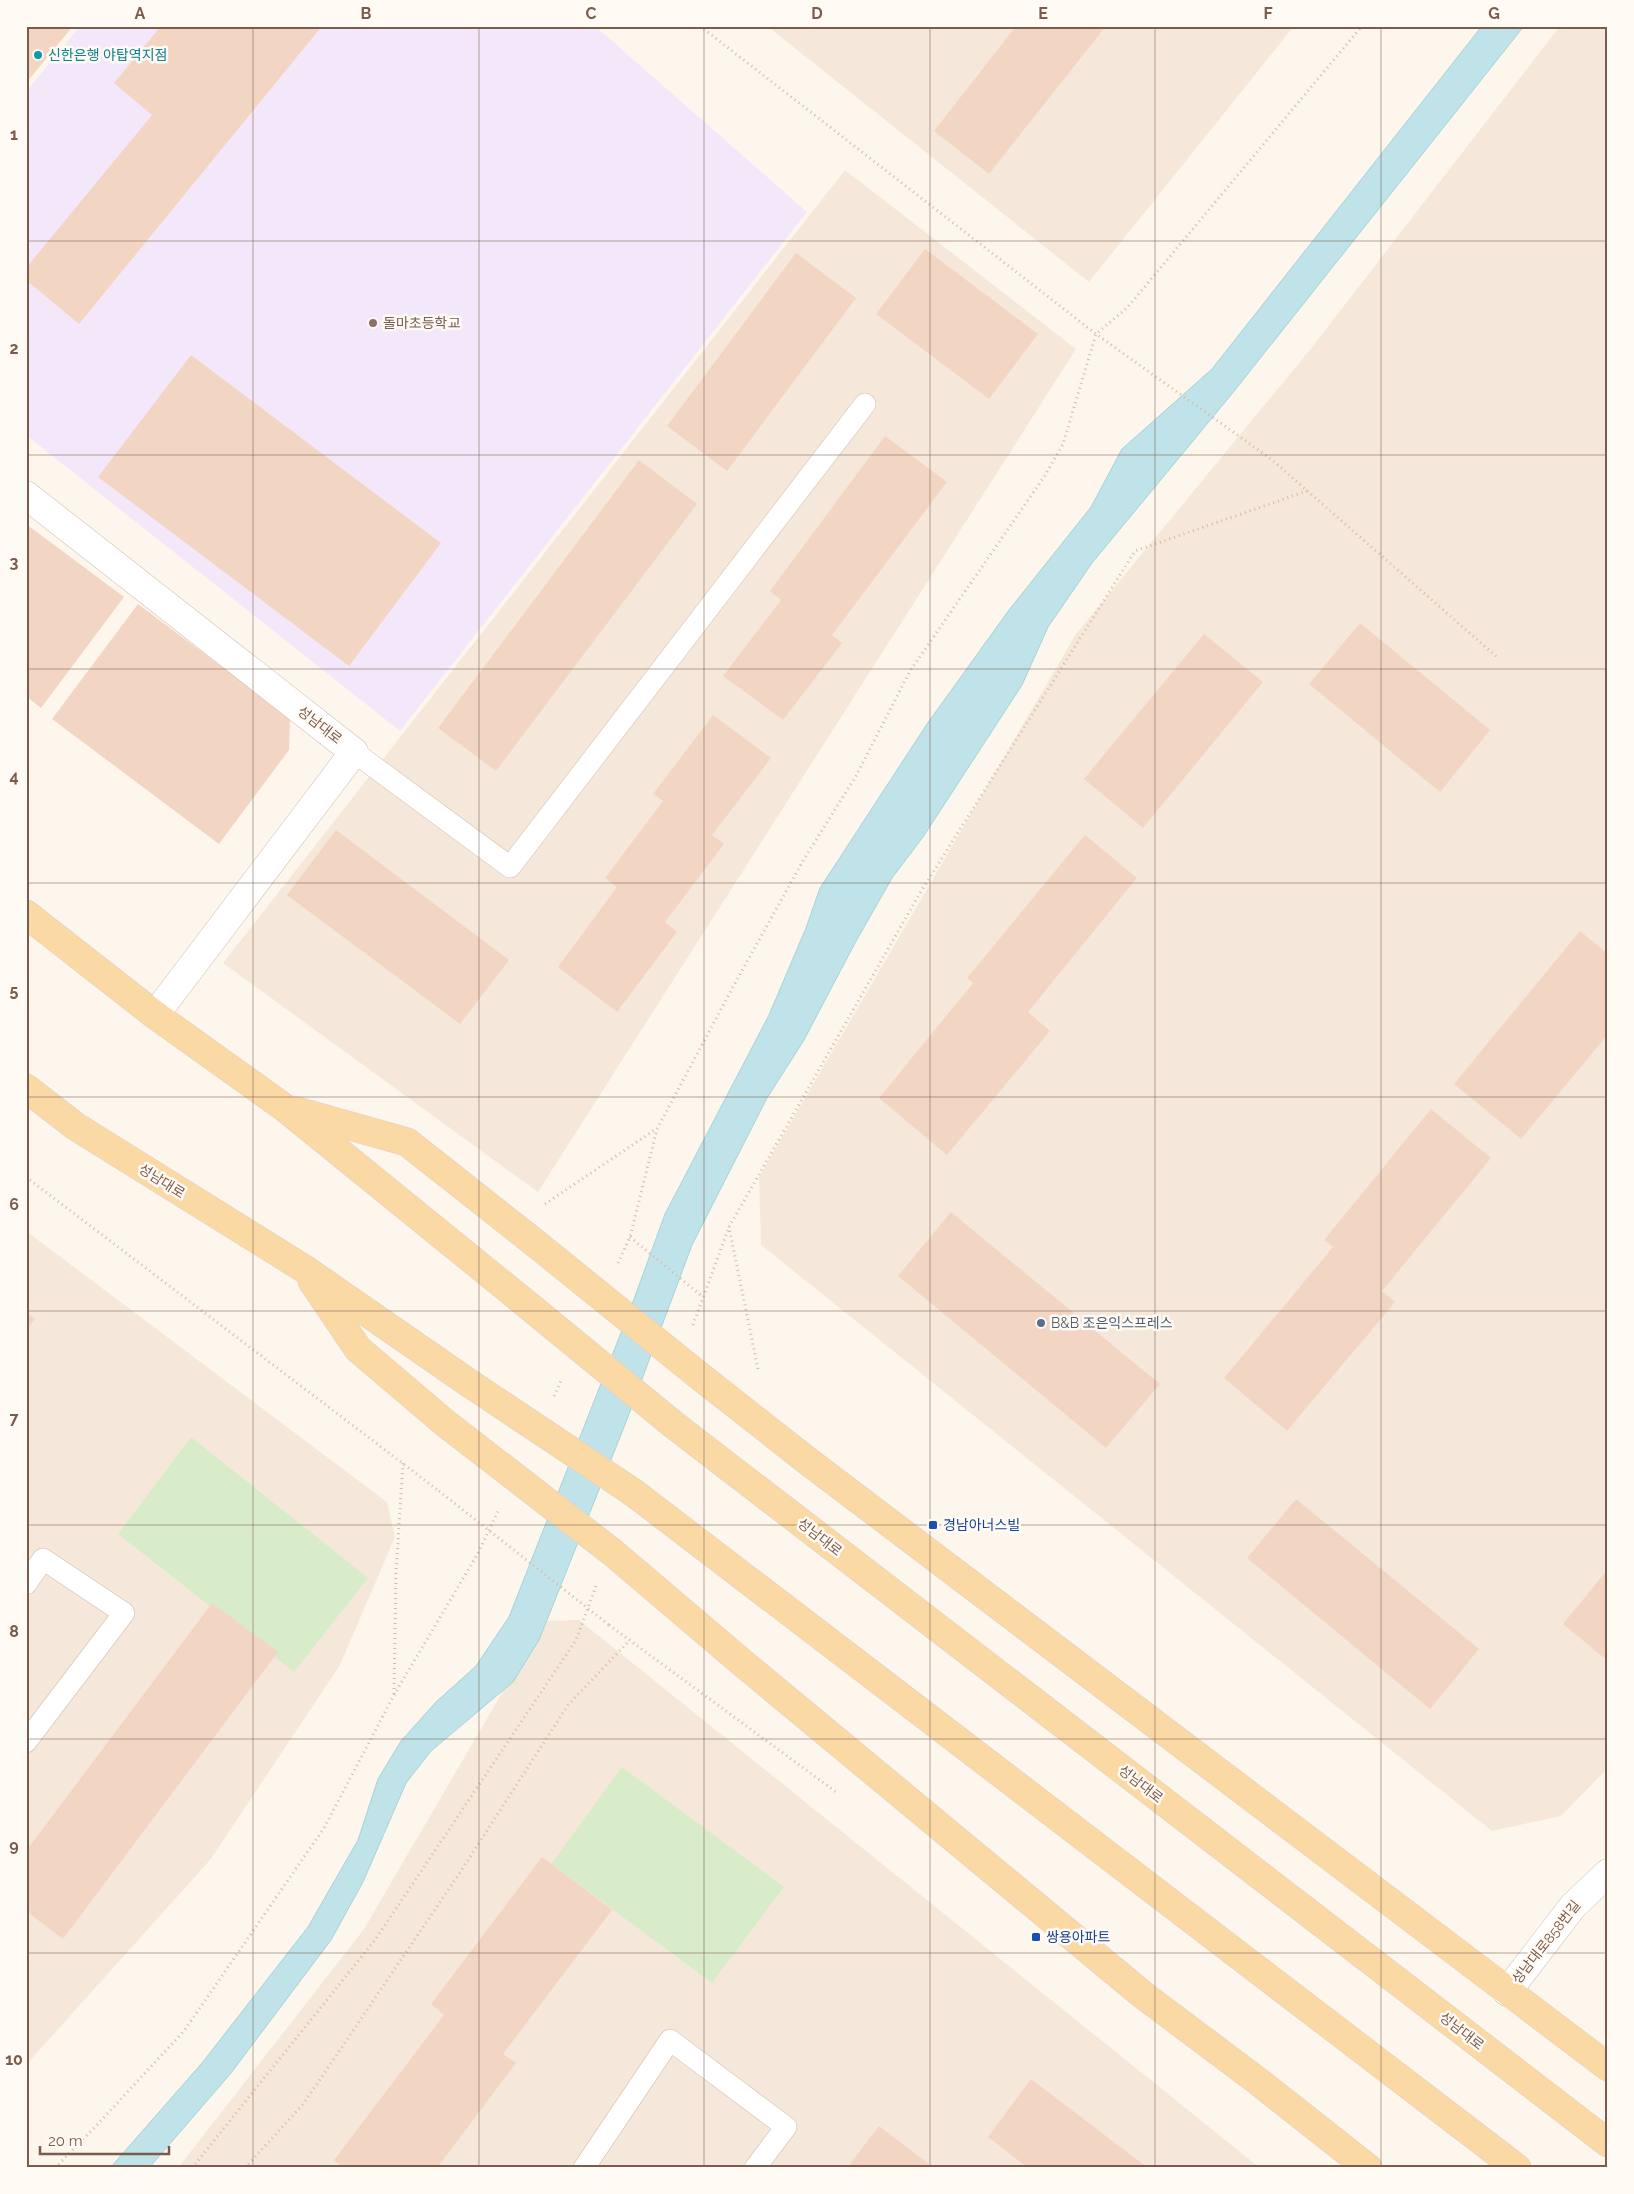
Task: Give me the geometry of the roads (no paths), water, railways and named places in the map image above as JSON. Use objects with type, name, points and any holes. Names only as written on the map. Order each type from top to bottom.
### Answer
[{"type":"main road","points":[[26,914],[155,1015],[286,1108],[408,1142],[809,1462],[1608,2067]]},
{"type":"main road","name":"성남대로","points":[[26,1088],[75,1126],[303,1268],[634,1493],[1517,2168]]},
{"type":"main road","name":"성남대로","points":[[286,1108],[674,1425],[1608,2144]]},
{"type":"main road","points":[[303,1268],[358,1349],[445,1423],[612,1552],[745,1665],[1143,1995],[1259,2082],[1368,2168]]},
{"type":"street","name":"성남대로","points":[[26,495],[354,752],[155,1015]]},
{"type":"street","name":"성남대로858번길","points":[[1507,1992],[1572,1906],[1604,1883]]},
{"type":"lane","points":[[354,752],[510,867],[865,404]]},
{"type":"lane","points":[[26,1584],[43,1559],[124,1613],[26,1742]]},
{"type":"lane","points":[[584,2168],[670,2040],[786,2127],[755,2168]]},
{"type":"water","points":[[1482,26],[1524,26],[1231,395],[1092,563],[1048,627],[1022,685],[923,837],[892,878],[804,1040],[767,1098],[692,1245],[626,1422],[539,1640],[513,1682],[431,1751],[406,1783],[363,1882],[331,1940],[231,2073],[149,2168],[110,2168],[202,2063],[308,1927],[358,1840],[378,1779],[401,1741],[436,1702],[476,1666],[509,1617],[630,1310],[665,1214],[769,1015],[806,928],[820,888],[927,724],[1009,610],[1091,507],[1122,449],[1212,369]]},
{"type":"place","name":"신한은행 야탑역지점","points":[[38,55]]},
{"type":"place","name":"돌마초등학교","points":[[373,323]]},
{"type":"place","name":"B&B 조은익스프레스","points":[[1041,1323]]},
{"type":"place","name":"경남아너스빌","points":[[933,1525]]},
{"type":"place","name":"쌍용아파트","points":[[1036,1937]]}]
